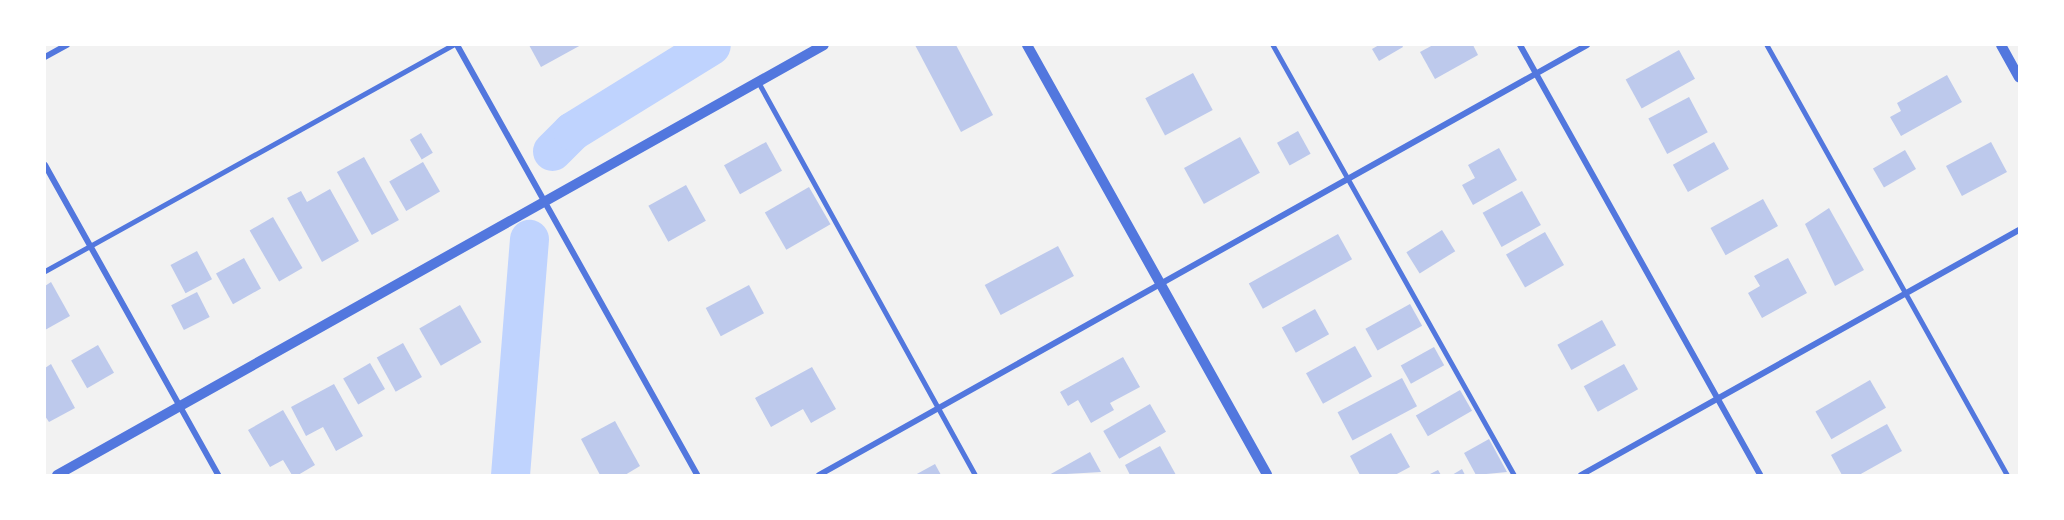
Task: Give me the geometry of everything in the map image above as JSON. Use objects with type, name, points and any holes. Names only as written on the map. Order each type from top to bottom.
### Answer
[{"type":"street","points":[[45,57],[67,45]]},
{"type":"street","points":[[455,45],[697,475]]},
{"type":"street","points":[[57,475],[825,45]]},
{"type":"street","points":[[1028,45],[1267,475]]},
{"type":"street","points":[[1520,45],[1760,475]]},
{"type":"street","points":[[819,475],[1587,45]]},
{"type":"street","points":[[2001,45],[2019,77]]},
{"type":"street","points":[[45,165],[218,475]]},
{"type":"street","points":[[1581,475],[2019,230]]},
{"type":"lane","points":[[45,271],[455,45]]},
{"type":"lane","points":[[1273,45],[1514,475]]},
{"type":"lane","points":[[1767,45],[2007,475]]},
{"type":"lane","points":[[759,82],[975,475]]},
{"type":"building","points":[[529,45],[581,45],[541,67]]},
{"type":"building","points":[[915,45],[956,45],[993,115],[961,132]]},
{"type":"building","points":[[1379,45],[1402,45],[1403,47],[1379,61],[1372,49]]},
{"type":"building","points":[[1433,45],[1473,45],[1478,55],[1435,79],[1420,52]]},
{"type":"building","points":[[1679,50],[1695,79],[1642,108],[1626,80]]},
{"type":"building","points":[[1193,73],[1213,110],[1165,135],[1145,98]]},
{"type":"building","points":[[1947,75],[1962,102],[1901,136],[1890,117],[1901,111],[1897,103]]},
{"type":"building","points":[[1689,97],[1708,132],[1667,154],[1648,119]]},
{"type":"building","points":[[1298,131],[1311,154],[1290,165],[1277,143]]},
{"type":"building","points":[[421,133],[433,153],[422,159],[410,140]]},
{"type":"building","points":[[1240,137],[1260,173],[1204,204],[1184,168]]},
{"type":"building","points":[[766,142],[782,171],[740,194],[724,165]]},
{"type":"building","points":[[1714,142],[1729,169],[1688,192],[1673,165]]},
{"type":"building","points":[[1991,142],[2007,172],[1962,196],[1946,166]]},
{"type":"building","points":[[1499,148],[1517,180],[1473,205],[1462,185],[1475,178],[1468,165]]},
{"type":"building","points":[[1905,150],[1916,169],[1884,188],[1873,168]]},
{"type":"building","points":[[364,157],[399,220],[372,235],[337,172]]},
{"type":"building","points":[[423,162],[440,191],[406,211],[389,182]]},
{"type":"building","points":[[686,185],[706,221],[668,242],[648,206]]},
{"type":"building","points":[[809,187],[830,224],[786,250],[765,212]]},
{"type":"building","points":[[330,189],[359,241],[322,262],[287,198],[301,191],[307,202]]},
{"type":"building","points":[[1522,191],[1541,225],[1502,247],[1483,213]]},
{"type":"building","points":[[1763,199],[1778,226],[1726,255],[1711,228]]},
{"type":"building","points":[[1829,208],[1864,270],[1835,286],[1805,224]]},
{"type":"building","points":[[273,217],[302,268],[279,282],[250,230]]},
{"type":"building","points":[[1442,230],[1455,251],[1420,273],[1406,252]]},
{"type":"building","points":[[1545,232],[1564,265],[1525,287],[1506,254]]},
{"type":"building","points":[[1338,234],[1352,259],[1263,309],[1249,283]]},
{"type":"building","points":[[1058,246],[1074,276],[1001,315],[985,285]]},
{"type":"building","points":[[197,251],[212,279],[186,293],[171,265]]},
{"type":"building","points":[[244,258],[261,289],[233,304],[216,274]]},
{"type":"building","points":[[1788,258],[1807,293],[1762,318],[1748,293],[1760,286],[1754,276]]},
{"type":"building","points":[[51,282],[70,316],[45,330],[45,286]]},
{"type":"building","points":[[749,285],[764,313],[721,336],[706,308]]},
{"type":"building","points":[[197,292],[210,317],[184,330],[171,305]]},
{"type":"building","points":[[1410,304],[1422,326],[1378,351],[1365,329]]},
{"type":"building","points":[[460,305],[482,342],[441,366],[419,328]]},
{"type":"building","points":[[1315,309],[1329,334],[1296,353],[1282,327]]},
{"type":"building","points":[[1602,320],[1616,345],[1571,370],[1557,345]]},
{"type":"building","points":[[403,343],[422,377],[396,392],[377,358]]},
{"type":"building","points":[[98,345],[114,373],[87,388],[71,360]]},
{"type":"building","points":[[1355,346],[1372,377],[1323,404],[1306,373]]},
{"type":"building","points":[[1434,347],[1444,365],[1411,384],[1401,365]]},
{"type":"building","points":[[1123,357],[1140,387],[1110,403],[1114,410],[1091,423],[1078,400],[1068,406],[1060,392]]},
{"type":"building","points":[[370,363],[385,389],[358,404],[343,378]]},
{"type":"building","points":[[51,364],[75,408],[49,422],[45,416],[45,368]]},
{"type":"building","points":[[1624,364],[1638,389],[1598,412],[1584,386]]},
{"type":"building","points":[[812,367],[836,409],[811,423],[803,409],[771,427],[755,398]]},
{"type":"building","points":[[1402,378],[1417,406],[1353,441],[1338,412]]},
{"type":"building","points":[[1870,380],[1886,408],[1831,439],[1815,412]]},
{"type":"building","points":[[334,384],[363,436],[336,451],[323,427],[306,436],[291,407]]},
{"type":"building","points":[[1460,390],[1472,411],[1428,436],[1416,416]]},
{"type":"building","points":[[1150,404],[1166,432],[1119,459],[1103,431]]},
{"type":"building","points":[[283,410],[315,465],[298,475],[292,475],[283,460],[270,467],[248,430]]},
{"type":"building","points":[[615,421],[640,466],[625,475],[600,475],[581,439]]},
{"type":"building","points":[[1887,424],[1902,451],[1859,475],[1842,475],[1831,455]]},
{"type":"building","points":[[1391,433],[1410,467],[1395,475],[1360,475],[1350,456]]},
{"type":"building","points":[[1489,439],[1507,472],[1476,475],[1464,453]]},
{"type":"building","points":[[1160,446],[1176,475],[1130,475],[1125,465]]},
{"type":"building","points":[[1090,452],[1101,472],[1049,475]]},
{"type":"building","points":[[935,464],[941,475],[915,475]]},
{"type":"building","points":[[1462,469],[1465,475],[1452,475]]},
{"type":"building","points":[[1438,470],[1441,475],[1428,475]]},
{"type":"waterway","points":[[552,151],[572,131],[711,45]]},
{"type":"waterway","points":[[510,475],[529,239]]}]
